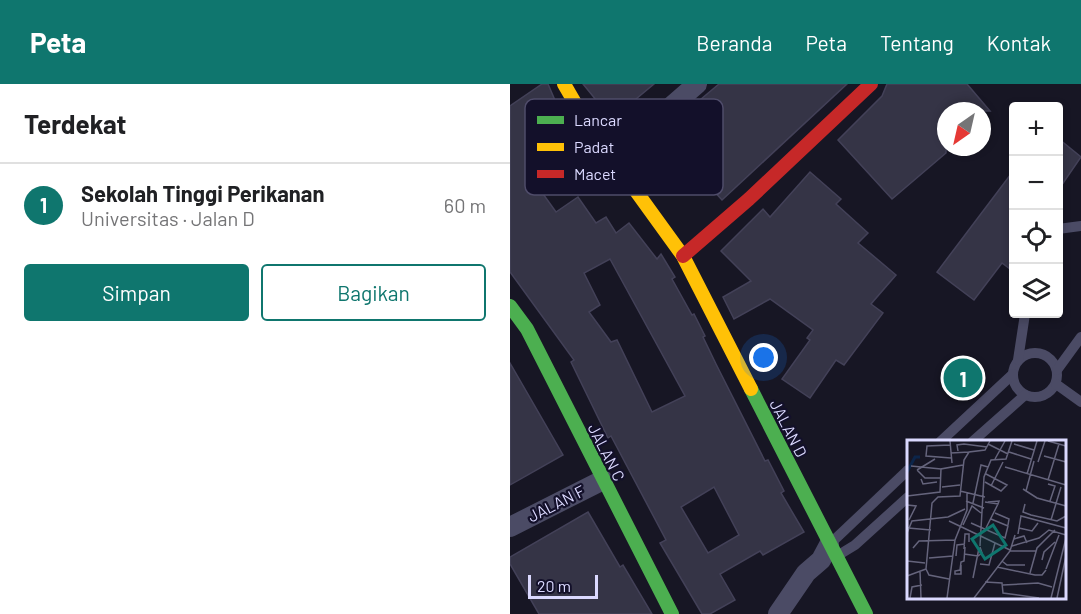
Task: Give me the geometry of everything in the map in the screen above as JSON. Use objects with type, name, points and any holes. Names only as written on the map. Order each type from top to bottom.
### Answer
[{"type":"street","name":"JALAN D","points":[[564,84],[573,99]]},
{"type":"street","points":[[681,99],[698,84]]},
{"type":"street","points":[[683,256],[749,199],[871,84]]},
{"type":"street","name":"JALAN D","points":[[639,195],[683,256],[829,554],[866,614]]},
{"type":"street","name":"JALAN C","points":[[510,306],[518,334],[603,480],[672,614]]},
{"type":"street","name":"JALAN F","points":[[510,527],[603,480]]},
{"type":"street","points":[[778,614],[806,573],[829,554]]},
{"type":"lane","points":[[1063,228],[1081,226]]},
{"type":"lane","points":[[1023,318],[1018,360],[1013,374],[1014,382],[1025,395]]},
{"type":"lane","points":[[1057,370],[1081,337]]},
{"type":"lane","points":[[973,440],[1025,395],[1043,396],[1056,384],[1057,370],[1054,362],[1041,353],[1025,355],[1018,360]]},
{"type":"lane","points":[[941,440],[1013,374]]},
{"type":"lane","points":[[1056,384],[1081,402]]},
{"type":"lane","points":[[829,554],[907,472]]},
{"type":"lane","points":[[829,554],[855,545],[907,499]]},
{"type":"building","points":[[542,84],[548,84],[554,99],[525,99],[525,195],[544,195],[556,212],[578,197],[596,223],[606,217],[616,233],[629,223],[657,259],[661,254],[675,277],[672,279],[692,315],[694,314],[716,364],[765,461],[768,460],[784,491],[781,493],[804,532],[763,555],[760,551],[720,574],[735,600],[710,614],[702,614],[660,543],[666,540],[611,436],[608,438],[571,362],[574,360],[510,272],[510,106]],"holes":[[[610,259],[685,396],[652,412],[617,340],[611,342],[589,312],[600,305],[584,273]],[[714,487],[739,535],[708,553],[681,507]]]},
{"type":"building","points":[[583,84],[654,84],[636,99],[595,99]]},
{"type":"building","points":[[719,84],[847,84],[722,200],[717,195],[723,195],[723,99],[701,99]]},
{"type":"building","points":[[887,84],[967,84],[982,102],[937,102],[937,156],[942,156],[892,199],[838,140],[882,96]]},
{"type":"building","points":[[1063,142],[1081,157],[1063,183]]},
{"type":"building","points":[[810,172],[841,199],[836,204],[868,233],[858,243],[896,275],[871,304],[883,313],[844,365],[836,360],[810,398],[782,379],[810,340],[807,338],[813,330],[770,299],[734,319],[723,297],[751,281],[721,251],[763,209],[770,217]]},
{"type":"building","points":[[1009,177],[1009,268],[1002,263],[974,300],[937,272]]},
{"type":"building","points":[[510,363],[563,455],[510,485]]},
{"type":"building","points":[[588,512],[620,567],[623,565],[652,614],[539,614],[510,564],[510,557]]},
{"type":"traffic: fast","points":[[510,306],[527,329],[672,614]]},
{"type":"traffic: fast","points":[[751,389],[866,614]]},
{"type":"traffic: slow","points":[[564,84],[573,99]]},
{"type":"traffic: slow","points":[[639,195],[683,256],[751,389]]},
{"type":"traffic: jam","points":[[683,256],[749,199],[871,84]]},
{"type":"place","name":"Sekolah Tinggi Perikanan","points":[[963,378]]}]
